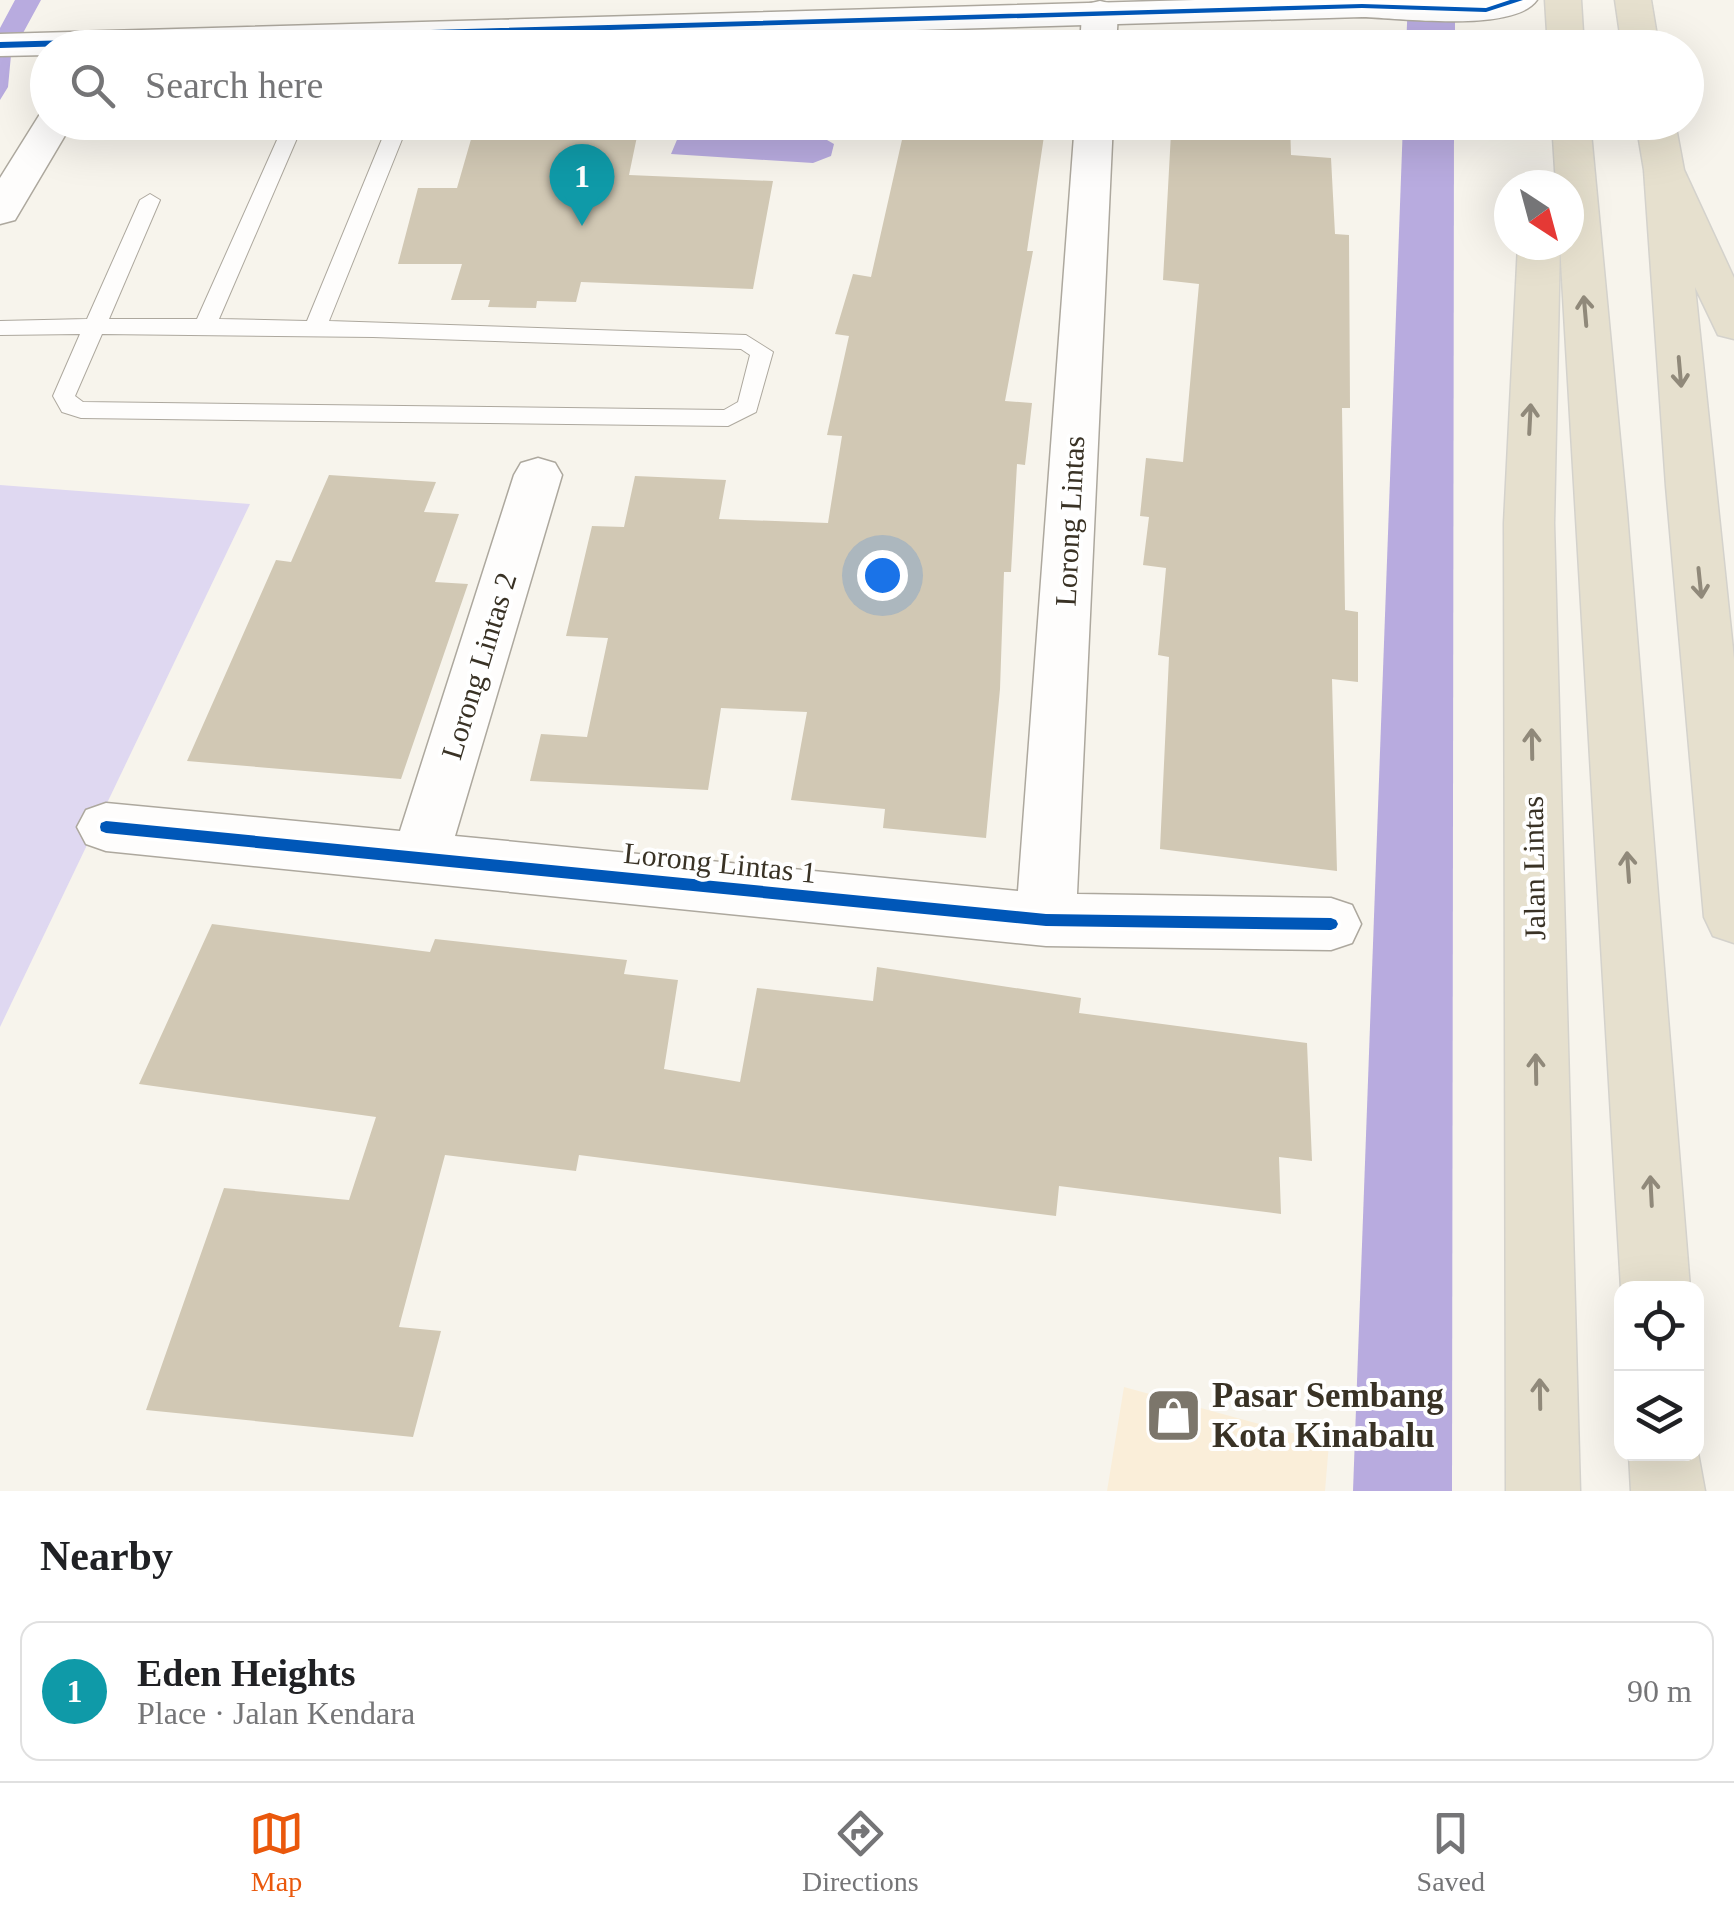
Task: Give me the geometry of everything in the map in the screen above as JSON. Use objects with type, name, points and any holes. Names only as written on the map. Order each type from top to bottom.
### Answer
[{"type":"highway","points":[[1527,30],[1534,0]]},
{"type":"highway","points":[[1563,0],[1565,30]]},
{"type":"highway","points":[[1633,0],[1639,30]]},
{"type":"highway","points":[[1537,140],[1538,170]]},
{"type":"highway","points":[[1572,140],[1656,1281]]},
{"type":"highway","points":[[1658,140],[1734,918]]},
{"type":"highway","points":[[1664,170],[1734,324]]},
{"type":"highway","name":"Jalan Lintas","points":[[1538,260],[1528,523],[1543,1491]]},
{"type":"highway","points":[[1666,1461],[1668,1491]]},
{"type":"street","points":[[1099,30],[1384,5],[1486,10],[1519,0]]},
{"type":"street","points":[[1384,5],[1463,16],[1494,30]]},
{"type":"street","points":[[0,211],[43,140]]},
{"type":"street","name":"Lorong Lintas","points":[[1046,920],[1093,140]]},
{"type":"street","name":"Lorong Lintas 2","points":[[420,858],[538,475]]},
{"type":"street","name":"Lorong Lintas 1","points":[[106,828],[1046,920],[1330,924]]},
{"type":"lane","points":[[205,326],[287,140]]},
{"type":"lane","points":[[314,330],[392,140]]},
{"type":"lane","points":[[0,328],[92,325],[205,326],[746,342],[762,352],[748,406],[728,418],[80,410],[70,406],[64,396],[92,325],[150,200]]},
{"type":"shaded area","points":[[15,0],[41,0],[11,55],[8,87],[0,100],[0,28]]},
{"type":"shaded area","points":[[1408,0],[1455,0],[1455,30],[1407,30]]},
{"type":"shaded area","points":[[677,140],[827,140],[834,144],[831,156],[813,163],[671,154]]},
{"type":"shaded area","points":[[1402,140],[1454,140],[1452,1491],[1353,1491]]},
{"type":"shaded area","points":[[0,485],[250,504],[0,1027]]},
{"type":"shaded area","name":"Pasar Sembang Kota Kinabalu","points":[[1124,1387],[1329,1443],[1325,1491],[1107,1491]]},
{"type":"building","points":[[471,140],[636,140],[629,175],[773,181],[753,289],[581,282],[576,302],[537,301],[536,308],[488,307],[490,300],[451,300],[462,264],[398,264],[418,188],[457,188]]},
{"type":"building","points":[[902,140],[1043,140],[1027,251],[1033,251],[1005,401],[1032,403],[1025,465],[1017,464],[1011,572],[1004,572],[1000,689],[986,838],[883,828],[885,809],[791,800],[807,712],[721,708],[708,790],[530,781],[541,734],[587,737],[608,638],[566,636],[592,526],[624,527],[635,476],[726,480],[719,519],[828,523],[842,436],[827,435],[849,336],[835,334],[853,274],[871,277]]},
{"type":"building","points":[[1171,140],[1291,140],[1291,155],[1331,158],[1335,234],[1349,235],[1350,408],[1342,408],[1345,610],[1358,612],[1358,682],[1332,679],[1337,871],[1160,849],[1169,657],[1158,655],[1166,568],[1143,565],[1149,517],[1140,516],[1146,458],[1183,462],[1199,284],[1163,280]]},
{"type":"building","points":[[329,475],[436,482],[424,512],[459,514],[435,582],[468,584],[401,779],[187,761],[276,560],[291,562]]},
{"type":"building","points":[[212,924],[430,952],[435,939],[627,960],[624,974],[678,980],[664,1069],[740,1082],[757,988],[873,1001],[877,967],[1081,998],[1079,1013],[1307,1043],[1312,1161],[1279,1157],[1281,1214],[1059,1186],[1056,1216],[579,1155],[576,1171],[445,1155],[399,1327],[441,1331],[413,1437],[146,1410],[224,1188],[349,1200],[376,1117],[139,1084]]},
{"type":"cycle path","points":[[524,30],[1362,6],[1486,10],[1519,0]]},
{"type":"cycle path","points":[[0,45],[30,44]]},
{"type":"cycle path","points":[[106,827],[1046,920],[1331,924]]},
{"type":"place","name":"Eden Heights","points":[[582,226]]},
{"type":"place","name":"Pasar Sembang Kota Kinabalu","points":[[1173,1415]]}]
